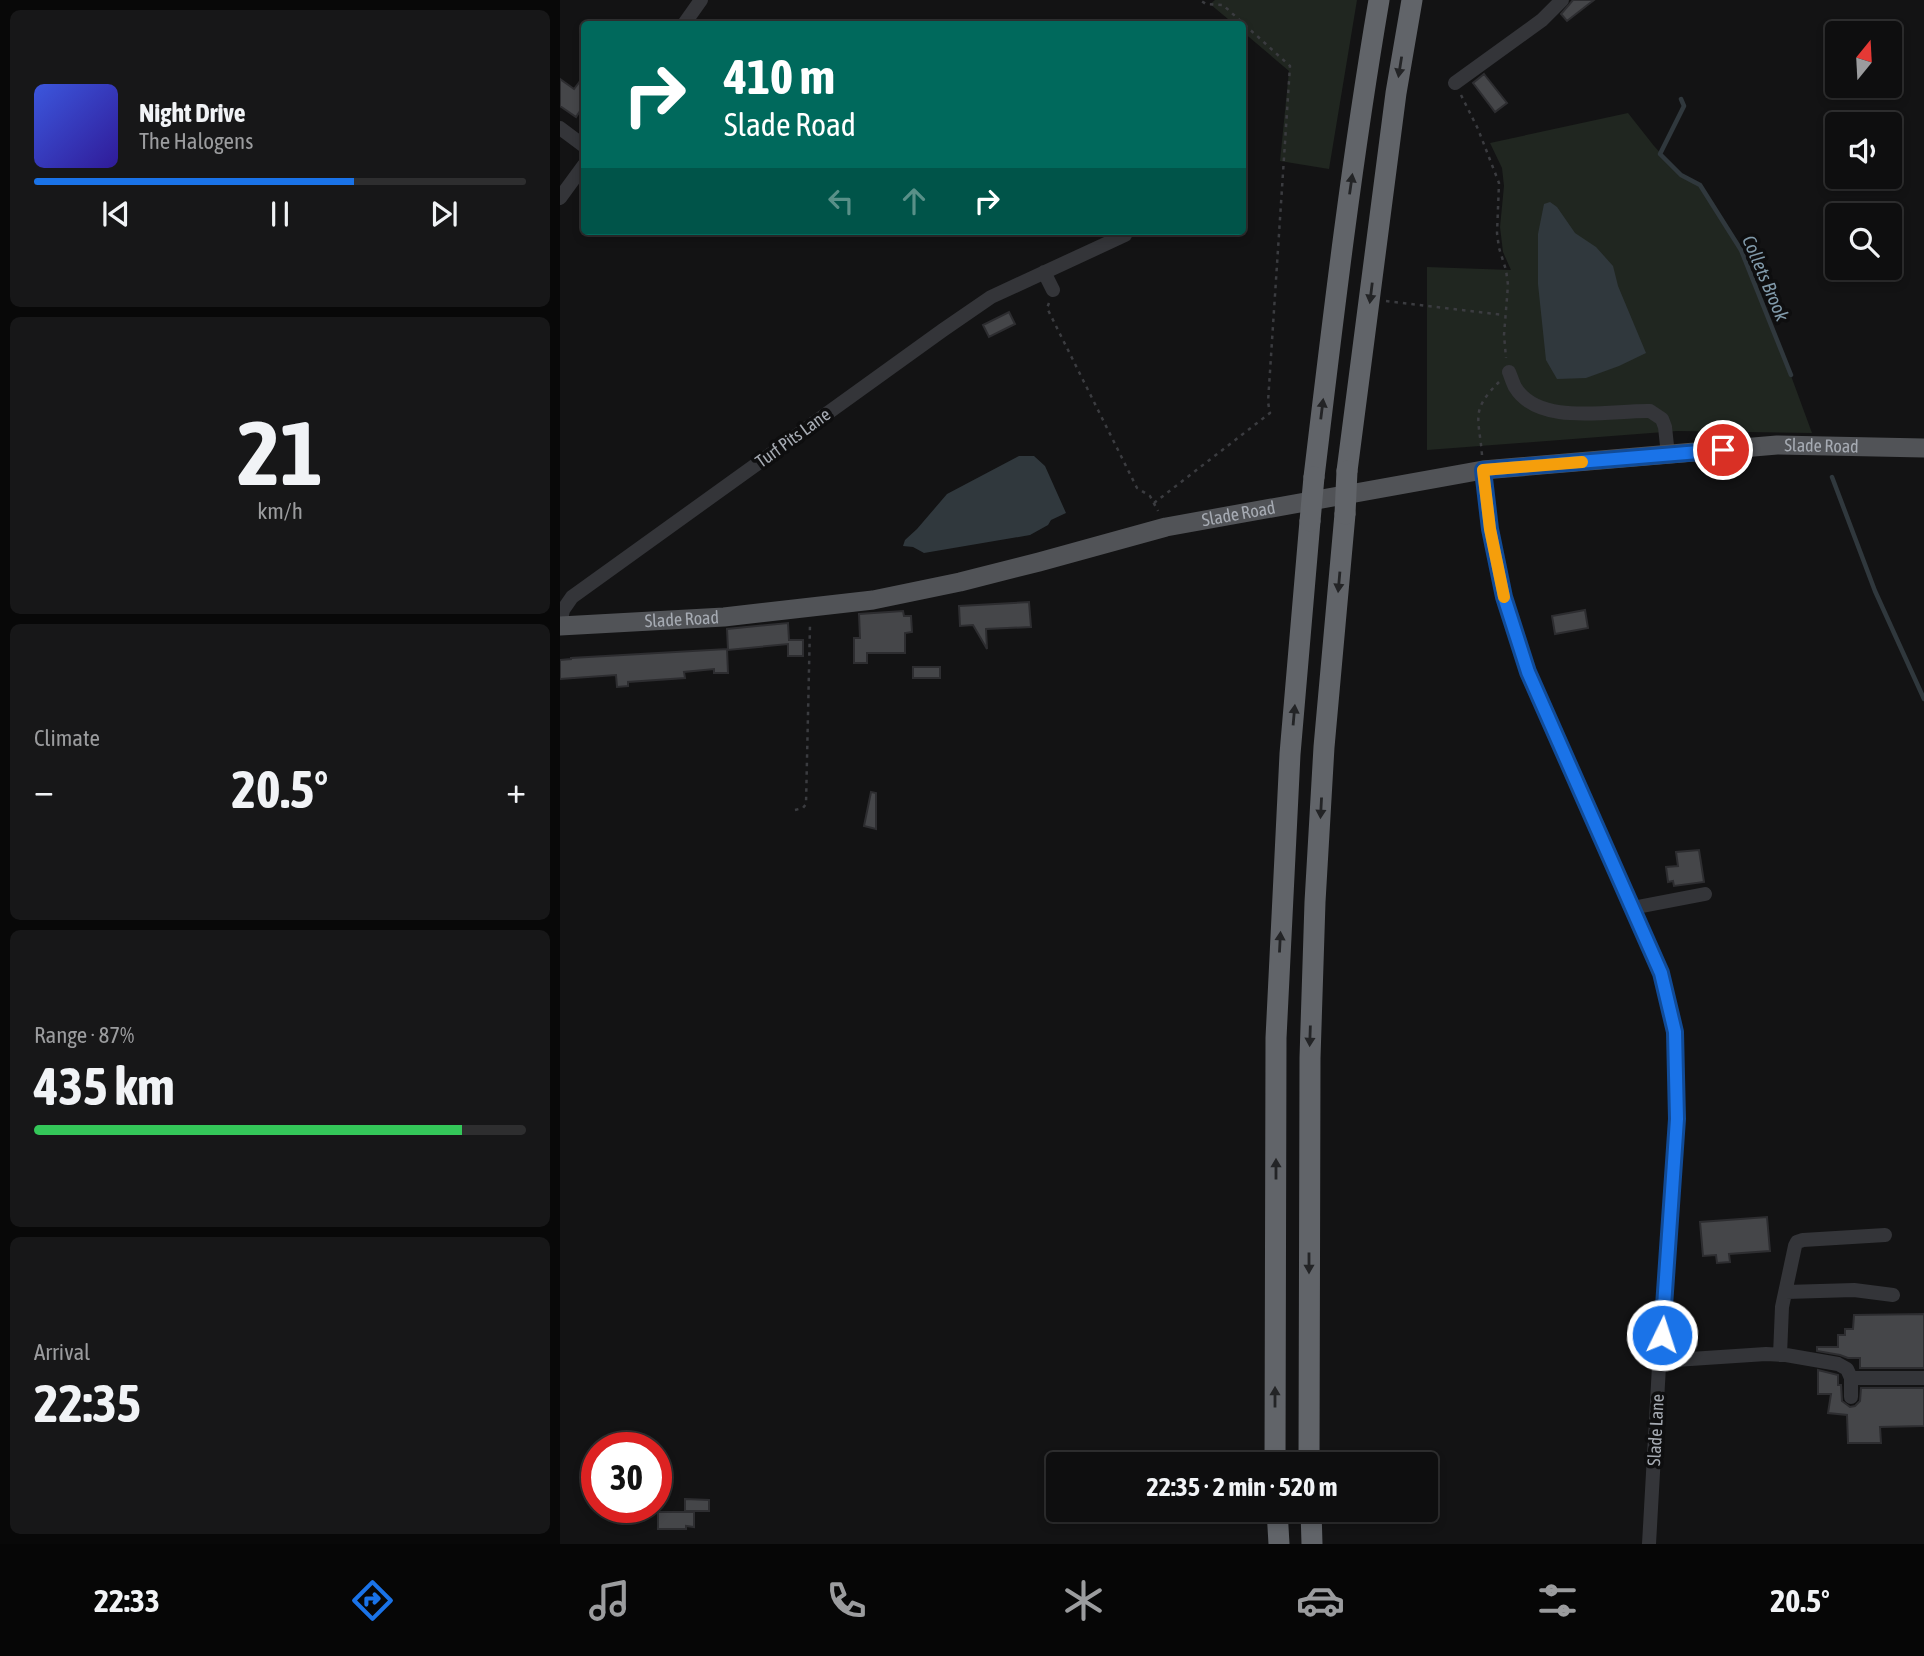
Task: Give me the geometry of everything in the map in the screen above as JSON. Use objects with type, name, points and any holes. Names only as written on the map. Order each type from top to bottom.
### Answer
[{"type":"highway","points":[[1275,1452],[1276,1038],[1290,754],[1314,477],[1363,92],[1378,0]]},
{"type":"highway","points":[[1309,1452],[1310,1058],[1324,747],[1348,471],[1396,93],[1412,0]]},
{"type":"highway","points":[[1278,1522],[1279,1544]]},
{"type":"highway","points":[[1311,1522],[1312,1544]]},
{"type":"main road","name":"Slade Road","points":[[560,625],[724,617],[873,600],[960,582],[1166,527],[1483,470],[1777,445],[1924,448]]},
{"type":"street","points":[[686,21],[701,0]]},
{"type":"street","points":[[1455,83],[1542,20],[1562,0]]},
{"type":"street","points":[[560,128],[581,144]]},
{"type":"street","points":[[560,198],[581,169]]},
{"type":"street","name":"Turf Pits Lane","points":[[560,625],[563,610],[572,597],[943,330],[991,297],[1125,235]]},
{"type":"street","points":[[1044,272],[1053,290]]},
{"type":"street","points":[[1509,372],[1516,389],[1529,402],[1561,414],[1650,411],[1661,419],[1665,427],[1668,455]]},
{"type":"street","name":"Slade Lane","points":[[1483,470],[1490,529],[1504,597],[1528,672],[1661,973],[1675,1032],[1677,1119],[1649,1544]]},
{"type":"street","points":[[1632,908],[1705,894]]},
{"type":"street","points":[[1780,1354],[1782,1307],[1797,1242],[1885,1235]]},
{"type":"street","points":[[1786,1292],[1854,1290],[1893,1295]]},
{"type":"street","points":[[1660,1362],[1780,1354],[1844,1366],[1851,1378],[1851,1397]]},
{"type":"street","points":[[1851,1378],[1924,1378]]},
{"type":"path","points":[[1200,0],[1206,4],[1223,5],[1241,21]]},
{"type":"path","points":[[1154,503],[1270,413],[1268,402],[1290,66],[1246,26]]},
{"type":"path","points":[[1455,83],[1478,129],[1499,183],[1497,233],[1508,285],[1504,314],[1505,352],[1509,372],[1483,399],[1477,415],[1483,470]]},
{"type":"path","points":[[1053,290],[1047,308],[1137,488],[1150,496]]},
{"type":"path","points":[[1397,302],[1504,314]]},
{"type":"path","points":[[795,810],[806,804],[810,608]]},
{"type":"shaded area","points":[[1215,0],[1357,0],[1329,169],[1280,161],[1289,71],[1246,35],[1246,21],[1230,21],[1210,4]]},
{"type":"shaded area","points":[[1628,113],[1681,175],[1700,185],[1741,250],[1812,433],[1677,431],[1427,450],[1427,267],[1511,270],[1503,252],[1500,227],[1504,186],[1502,168],[1490,143]]},
{"type":"shaded area","points":[[1550,202],[1557,207],[1575,233],[1596,247],[1613,266],[1618,286],[1646,353],[1586,378],[1557,379],[1546,360],[1538,284],[1538,234],[1544,204]]},
{"type":"shaded area","points":[[1019,456],[1034,456],[1045,466],[1066,513],[1030,535],[924,553],[913,547],[903,546],[905,540],[947,494]]},
{"type":"building","points":[[1573,0],[1594,0],[1567,21],[1561,14]]},
{"type":"building","points":[[1484,74],[1507,103],[1495,112],[1473,83]]},
{"type":"building","points":[[560,79],[574,89],[581,80],[581,110],[576,117],[560,106]]},
{"type":"building","points":[[1009,312],[1015,324],[989,337],[983,325]]},
{"type":"building","points":[[1029,602],[1031,627],[986,629],[987,649],[973,625],[960,626],[959,606]]},
{"type":"building","points":[[1585,610],[1588,628],[1555,634],[1552,616]]},
{"type":"building","points":[[903,611],[904,616],[911,616],[912,632],[905,633],[905,653],[867,653],[867,663],[854,663],[854,638],[860,638],[859,614]]},
{"type":"building","points":[[788,623],[789,640],[803,640],[803,656],[788,656],[788,644],[728,650],[727,629]]},
{"type":"building","points":[[727,649],[728,673],[714,673],[714,669],[684,672],[685,678],[628,682],[628,686],[617,687],[616,675],[560,679],[560,660],[571,658]]},
{"type":"building","points":[[913,667],[940,667],[940,678],[913,678]]},
{"type":"building","points":[[871,792],[876,793],[876,829],[864,826]]},
{"type":"building","points":[[1699,850],[1704,882],[1674,886],[1673,881],[1668,882],[1666,867],[1678,866],[1676,852]]},
{"type":"building","points":[[1767,1217],[1770,1251],[1729,1254],[1730,1262],[1717,1263],[1716,1255],[1703,1256],[1700,1222]]},
{"type":"building","points":[[1924,1314],[1924,1368],[1860,1368],[1860,1358],[1817,1351],[1817,1347],[1838,1347],[1838,1335],[1845,1335],[1845,1329],[1853,1329],[1854,1315]]},
{"type":"building","points":[[1818,1370],[1838,1375],[1842,1401],[1850,1407],[1860,1401],[1861,1388],[1924,1388],[1924,1426],[1880,1427],[1881,1443],[1848,1443],[1847,1415],[1828,1413],[1831,1394],[1818,1394]]},
{"type":"building","points":[[685,1499],[709,1500],[709,1511],[685,1511]]},
{"type":"building","points":[[672,1512],[694,1512],[694,1527],[658,1529],[658,1523],[672,1523]]},
{"type":"waterway","name":"Collets Brook","points":[[1681,99],[1684,106],[1660,154],[1681,175],[1700,185],[1741,250],[1791,375]]},
{"type":"waterway","name":"Collets Brook","points":[[1832,477],[1875,591],[1924,699]]},
{"type":"slow traffic","points":[[1504,597],[1490,529],[1483,470],[1582,462]]},
{"type":"route","points":[[1662,1335],[1677,1119],[1675,1032],[1661,973],[1528,672],[1504,597],[1490,529],[1483,470],[1723,450]]}]
